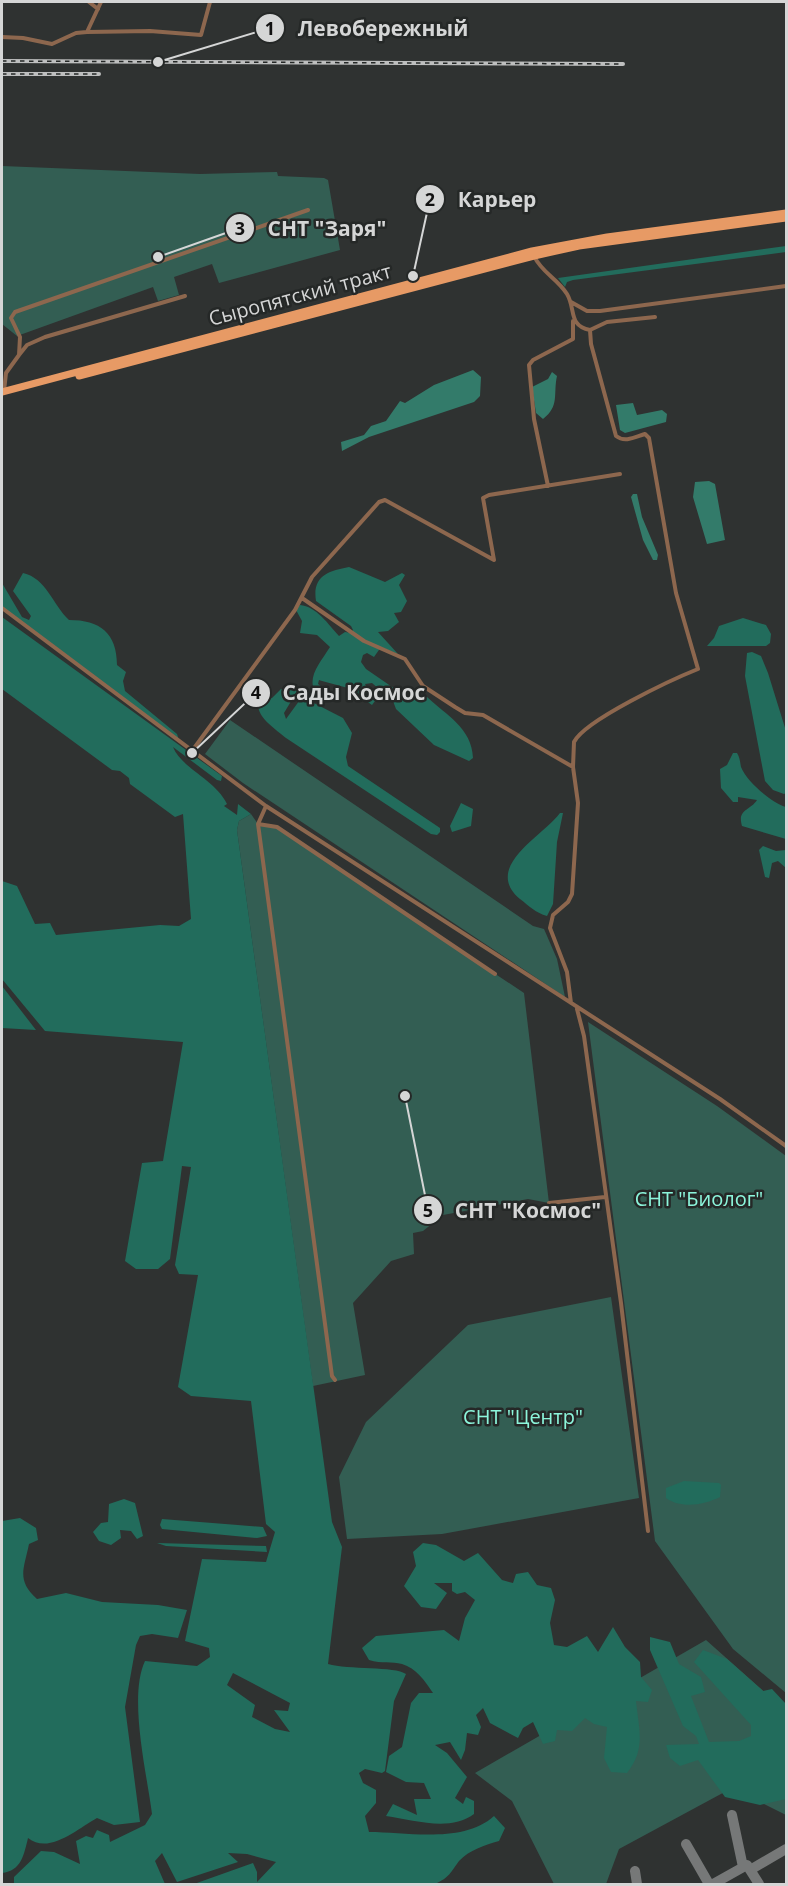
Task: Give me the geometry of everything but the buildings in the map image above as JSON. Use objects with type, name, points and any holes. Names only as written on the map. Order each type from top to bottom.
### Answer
[{"type":"main road","name":"Сыропятский тракт","points":[[2,393],[541,249],[608,237],[786,213]]},
{"type":"main road","name":"Сыропятский тракт","points":[[2,393],[534,256],[579,246],[786,218]]},
{"type":"street","points":[[89,2],[98,9]]},
{"type":"street","points":[[87,32],[101,2]]},
{"type":"street","points":[[2,37],[23,38],[52,44],[76,33],[87,32],[150,31],[201,35],[210,2]]},
{"type":"street","points":[[19,355],[20,337],[11,318],[15,312],[308,210]]},
{"type":"street","points":[[534,256],[544,272],[557,279],[571,302],[573,321],[573,339],[533,360],[529,365],[534,419],[548,486]]},
{"type":"street","points":[[571,302],[588,311],[600,311],[786,286]]},
{"type":"street","points":[[2,393],[6,373],[27,345],[45,337],[185,296]]},
{"type":"street","points":[[573,321],[590,330],[603,323],[655,317]]},
{"type":"street","points":[[571,1003],[567,972],[550,928],[554,915],[568,902],[572,894],[578,803],[573,767],[574,742],[585,728],[678,676],[698,669],[676,593],[649,438],[645,434],[628,440],[616,436],[591,344],[590,330]]},
{"type":"street","points":[[192,751],[236,694],[302,598],[312,577],[381,500],[494,560],[483,498],[620,474]]},
{"type":"street","points":[[302,598],[364,641],[405,658],[423,686],[455,707],[465,713],[483,716],[573,767]]},
{"type":"street","points":[[2,608],[266,806],[720,1099],[786,1146]]},
{"type":"street","points":[[266,806],[258,824],[332,1376],[335,1380]]},
{"type":"street","points":[[258,824],[278,827],[495,974]]},
{"type":"street","points":[[577,1008],[584,1036],[647,1501],[648,1531]]},
{"type":"street","points":[[549,1203],[605,1197]]},
{"type":"green space","points":[[2,166],[200,174],[277,172],[278,176],[324,178],[328,180],[340,250],[219,283],[212,264],[174,277],[179,295],[158,301],[153,287],[17,336],[2,324]]},
{"type":"green space","points":[[230,720],[533,926],[544,929],[557,959],[565,997],[243,783],[205,754]]},
{"type":"green space","points":[[251,814],[258,824],[271,824],[524,993],[549,1203],[528,1199],[443,1215],[423,1231],[413,1233],[414,1254],[391,1261],[353,1303],[365,1375],[313,1386],[237,830],[239,821]]},
{"type":"green space","name":"СНТ \"Биолог\"","points":[[588,1022],[717,1106],[786,1156],[786,1693],[733,1649],[655,1541]]},
{"type":"green space","name":"СНТ \"Центр\"","points":[[611,1297],[639,1498],[442,1534],[347,1539],[339,1477],[366,1422],[468,1325]]},
{"type":"green space","points":[[706,1640],[786,1711],[786,1815],[732,1788],[619,1849],[606,1884],[554,1884],[512,1801],[475,1773]]},
{"type":"shaded area","points":[[786,246],[786,252],[573,280],[567,282],[565,287],[558,278]]},
{"type":"shaded area","points":[[473,370],[481,377],[480,396],[474,402],[369,437],[342,451],[341,442],[364,435],[371,426],[386,421],[400,401],[405,403],[434,385]]},
{"type":"shaded area","points":[[552,372],[557,376],[555,399],[552,409],[543,419],[536,413],[532,387],[548,379]]},
{"type":"shaded area","points":[[633,403],[637,415],[662,410],[667,414],[666,422],[625,433],[620,430],[616,405]]},
{"type":"shaded area","points":[[709,481],[715,484],[725,540],[707,544],[693,497],[695,482]]},
{"type":"shaded area","points":[[637,494],[642,517],[658,555],[657,560],[653,560],[643,540],[631,497]]},
{"type":"shaded area","points":[[349,567],[385,582],[402,573],[405,575],[399,585],[407,601],[401,612],[394,613],[399,622],[388,631],[378,632],[398,654],[381,647],[374,657],[367,653],[363,655],[361,662],[366,669],[411,700],[427,697],[450,716],[468,738],[473,758],[469,761],[434,745],[396,709],[393,701],[372,683],[365,684],[375,701],[372,705],[348,688],[319,680],[318,684],[326,690],[329,700],[322,701],[316,694],[313,687],[314,674],[330,647],[317,635],[300,633],[302,621],[296,610],[300,605],[306,606],[322,617],[339,636],[345,632],[351,633],[353,630],[351,626],[316,601],[315,593],[319,580],[323,576],[334,570]]},
{"type":"shaded area","points":[[23,573],[38,580],[69,620],[90,623],[105,630],[114,644],[117,665],[126,672],[123,681],[125,691],[177,734],[179,740],[2,608],[2,583],[22,617],[29,620],[31,616],[13,591]]},
{"type":"shaded area","points":[[2,617],[222,776],[221,781],[217,780],[173,747],[184,762],[222,795],[227,804],[224,806],[237,815],[238,804],[251,814],[239,821],[237,830],[332,1522],[342,1547],[328,1664],[392,1670],[406,1674],[394,1701],[385,1771],[382,1773],[365,1769],[359,1773],[363,1783],[376,1790],[376,1803],[365,1816],[369,1832],[451,1833],[481,1825],[494,1816],[505,1828],[499,1841],[467,1854],[447,1877],[435,1884],[194,1884],[253,1863],[257,1872],[257,1882],[276,1862],[247,1854],[228,1853],[238,1862],[177,1882],[162,1853],[155,1861],[165,1884],[14,1884],[14,1877],[41,1851],[54,1852],[80,1864],[76,1841],[86,1836],[93,1838],[97,1830],[109,1835],[110,1842],[145,1825],[152,1814],[140,1736],[138,1694],[145,1661],[197,1666],[210,1657],[209,1648],[185,1641],[202,1559],[266,1562],[275,1532],[266,1524],[251,1401],[191,1396],[178,1387],[198,1275],[179,1274],[175,1265],[191,1167],[182,1166],[170,1259],[158,1269],[136,1269],[125,1261],[142,1163],[163,1161],[183,1042],[45,1031],[2,979],[2,881],[17,886],[35,924],[50,923],[56,935],[160,925],[179,926],[191,919],[183,814],[175,817],[130,784],[129,778],[120,771],[112,770],[2,689]],"holes":[[[233,1673],[290,1703],[288,1711],[274,1710],[290,1732],[275,1729],[252,1717],[255,1705],[227,1685]]]},
{"type":"shaded area","points":[[743,618],[766,625],[771,634],[770,643],[766,646],[707,646],[714,638],[719,626]]},
{"type":"shaded area","points":[[752,652],[761,656],[786,731],[786,793],[784,794],[773,790],[765,781],[745,676],[747,653]]},
{"type":"shaded area","points":[[299,688],[284,713],[286,719],[302,697],[343,718],[352,733],[346,757],[348,766],[440,828],[437,835],[431,834],[286,738],[268,723],[261,714],[258,703],[272,698],[281,689]]},
{"type":"shaded area","points":[[733,753],[737,753],[744,773],[754,785],[774,801],[786,807],[786,839],[742,826],[741,816],[757,800],[738,797],[738,802],[733,802],[721,788],[720,769],[727,765]]},
{"type":"shaded area","points":[[461,803],[473,809],[471,826],[452,832],[450,826]]},
{"type":"shaded area","points":[[560,813],[563,813],[557,842],[553,904],[547,916],[520,899],[510,887],[508,875],[511,864],[519,853]]},
{"type":"shaded area","points":[[763,846],[776,851],[786,850],[786,868],[778,861],[772,863],[769,878],[765,877],[759,850]]},
{"type":"shaded area","points":[[2,986],[36,1030],[2,1028]]},
{"type":"shaded area","points":[[684,1481],[719,1483],[721,1485],[720,1497],[693,1505],[679,1504],[666,1498],[666,1488]]},
{"type":"shaded area","points":[[124,1499],[135,1503],[143,1536],[137,1539],[131,1531],[120,1530],[121,1538],[111,1545],[99,1541],[93,1532],[101,1523],[108,1522],[109,1504]]},
{"type":"shaded area","points":[[20,1518],[36,1528],[38,1540],[29,1544],[23,1574],[26,1586],[37,1599],[66,1593],[102,1602],[158,1605],[187,1610],[178,1638],[152,1634],[140,1636],[136,1645],[125,1707],[140,1822],[114,1825],[97,1818],[54,1842],[45,1844],[28,1838],[18,1866],[2,1873],[2,1521]]},
{"type":"shaded area","points":[[162,1519],[263,1527],[267,1536],[257,1538],[162,1529],[160,1525]]},
{"type":"shaded area","points":[[157,1543],[266,1546],[267,1552],[166,1546]]},
{"type":"shaded area","points":[[423,1543],[436,1545],[464,1561],[478,1553],[502,1580],[513,1583],[516,1574],[528,1572],[537,1585],[551,1588],[555,1600],[550,1623],[554,1645],[567,1647],[587,1636],[598,1652],[613,1627],[625,1647],[640,1662],[641,1677],[652,1690],[648,1702],[636,1701],[639,1747],[637,1756],[627,1773],[611,1772],[604,1758],[607,1727],[594,1724],[585,1718],[572,1731],[557,1730],[555,1741],[543,1744],[533,1722],[523,1728],[518,1738],[490,1723],[483,1708],[476,1715],[481,1727],[478,1735],[467,1733],[461,1760],[450,1742],[435,1745],[447,1753],[467,1777],[455,1798],[463,1804],[466,1797],[474,1801],[474,1814],[443,1824],[386,1816],[393,1804],[417,1815],[414,1799],[431,1799],[424,1783],[406,1782],[386,1772],[389,1756],[402,1747],[411,1703],[419,1693],[433,1693],[412,1669],[398,1663],[369,1660],[362,1648],[376,1636],[444,1630],[459,1641],[465,1618],[475,1600],[465,1592],[457,1594],[452,1591],[452,1583],[434,1583],[447,1593],[436,1609],[421,1607],[404,1586],[416,1566],[413,1552]]},
{"type":"shaded area","points":[[650,1637],[670,1642],[679,1664],[701,1677],[705,1692],[691,1696],[709,1742],[739,1741],[751,1736],[751,1725],[694,1662],[703,1650],[727,1659],[763,1691],[772,1689],[786,1704],[786,1799],[760,1805],[725,1797],[698,1760],[680,1766],[670,1758],[666,1745],[699,1744],[696,1736],[683,1726],[650,1650]]},
{"type":"taxiway","points":[[732,1815],[743,1867]]},
{"type":"taxiway","points":[[686,1844],[709,1884]]},
{"type":"taxiway","points":[[750,1870],[786,1849]]},
{"type":"taxiway","points":[[713,1884],[747,1865],[759,1884]]},
{"type":"taxiway","points":[[635,1871],[637,1884]]},
{"type":"railway","points":[[2,61],[623,64]]},
{"type":"railway","points":[[2,74],[99,74]]},
{"type":"place","name":"Левобережный","points":[[158,62]]},
{"type":"place","name":"СНТ \"Заря\"","points":[[158,257]]},
{"type":"place","name":"Карьер","points":[[413,276]]},
{"type":"place","name":"Сады Космос","points":[[192,753]]},
{"type":"place","name":"СНТ \"Космос\"","points":[[405,1096]]}]
